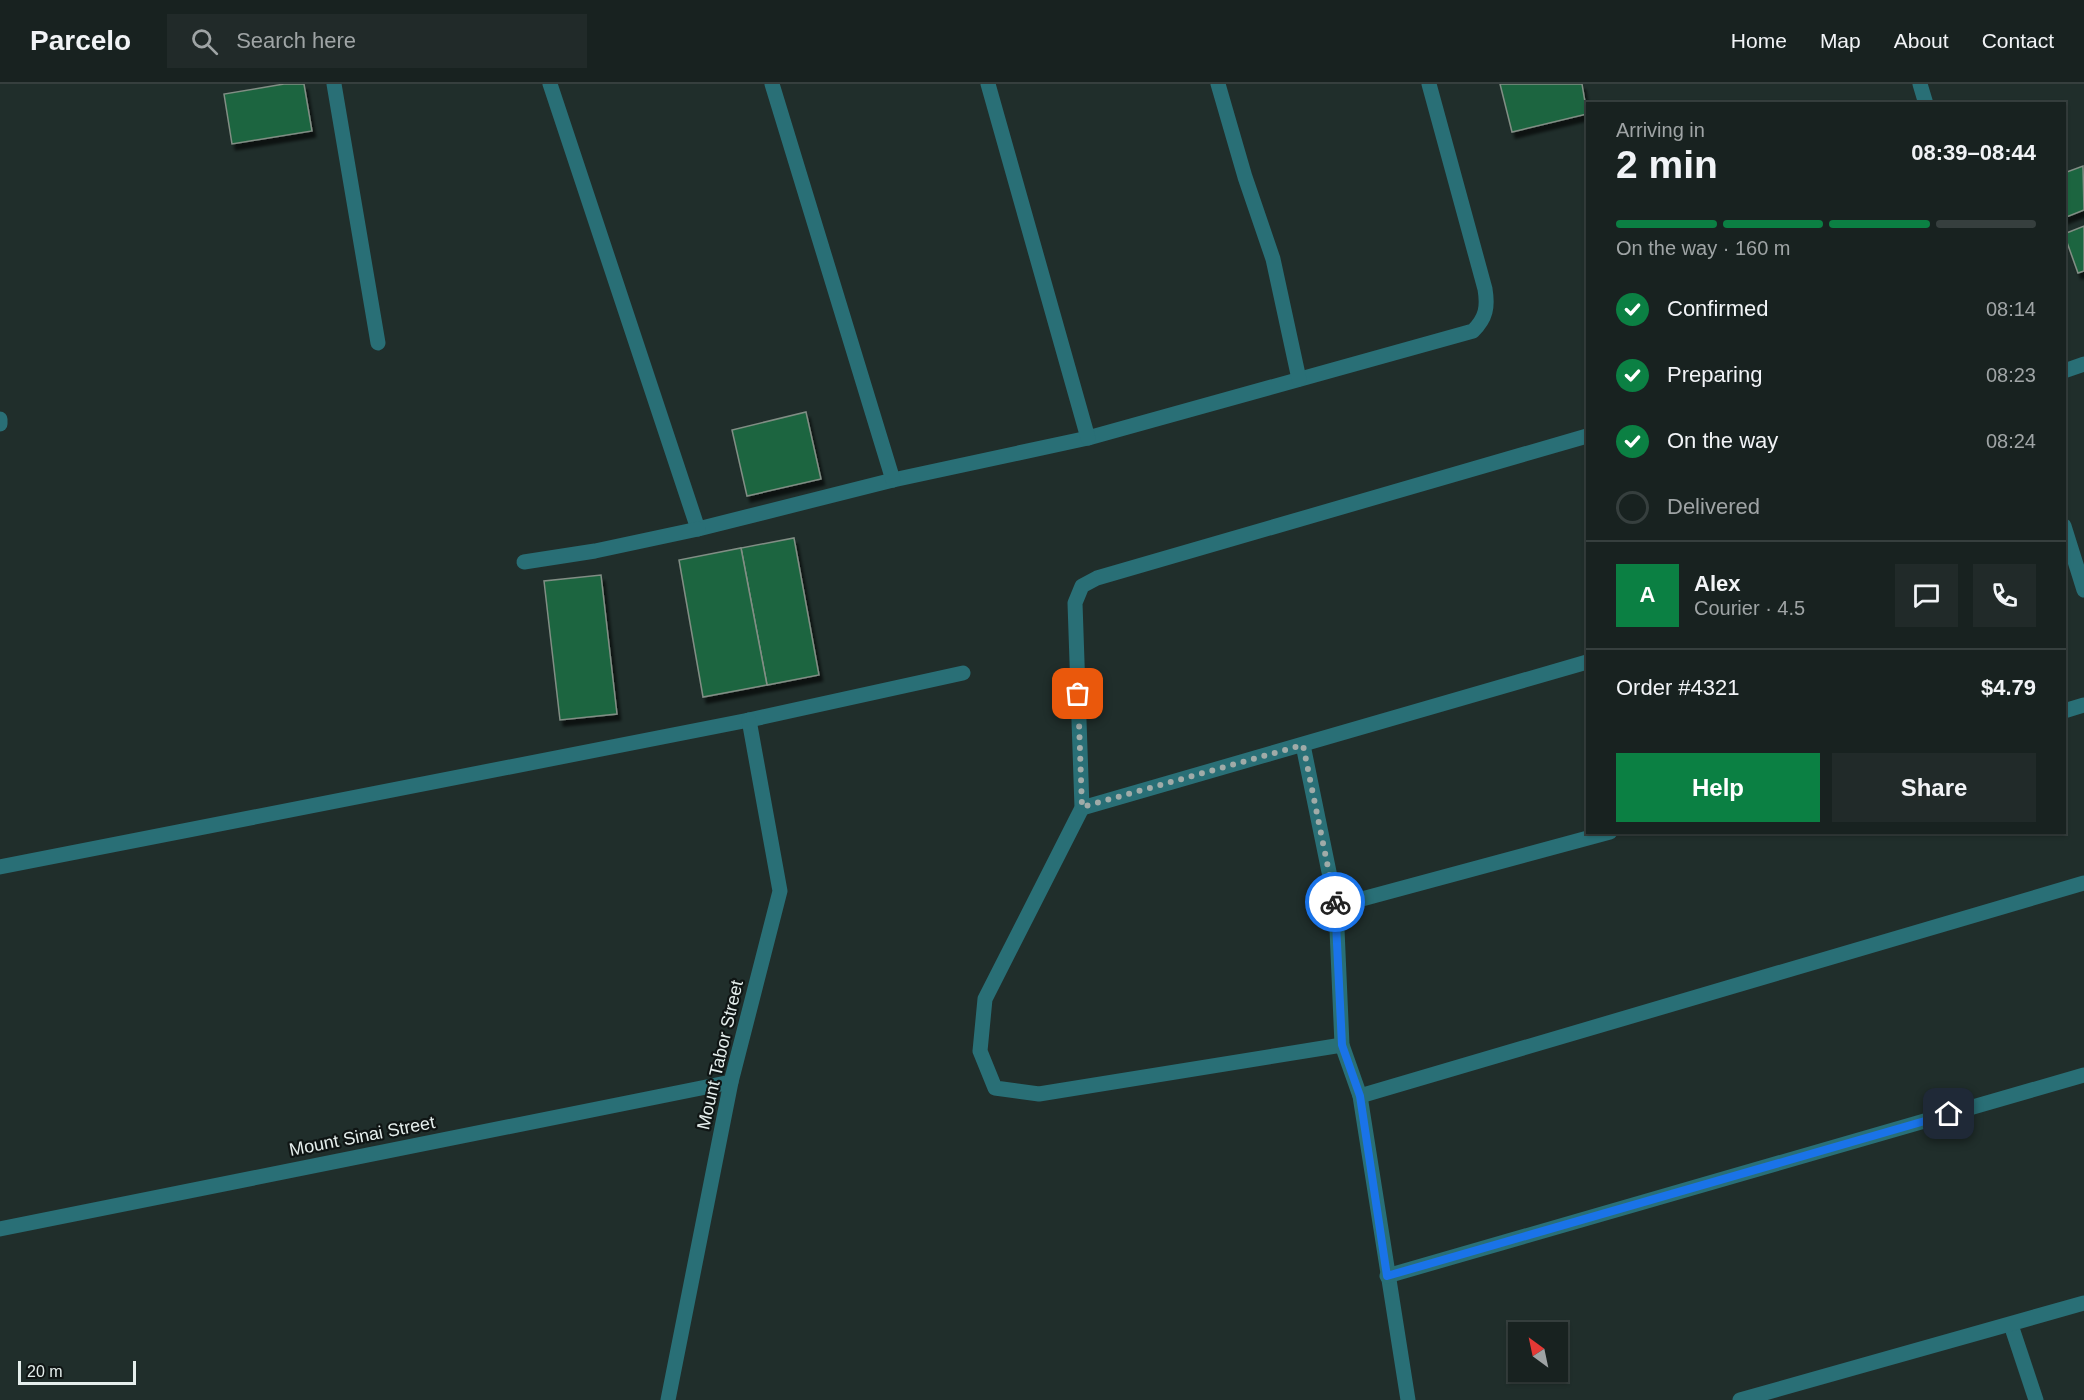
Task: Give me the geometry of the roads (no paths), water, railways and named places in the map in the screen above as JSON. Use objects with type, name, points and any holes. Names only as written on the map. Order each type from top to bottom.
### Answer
[{"type":"street","points":[[334,84],[378,343]]},
{"type":"street","points":[[550,84],[698,529]]},
{"type":"street","points":[[772,84],[892,480]]},
{"type":"street","points":[[987,84],[1088,438]]},
{"type":"street","points":[[1218,84],[1245,177],[1273,259],[1299,379]]},
{"type":"street","points":[[524,562],[596,551],[698,529],[892,480],[1088,438],[1473,331],[1484,320],[1487,303],[1485,289],[1429,84]]},
{"type":"street","points":[[1920,84],[1925,102]]},
{"type":"street","points":[[2066,370],[2084,364]]},
{"type":"street","points":[[0,419],[0,424]]},
{"type":"street","points":[[1342,1045],[1039,1094],[995,1088],[980,1051],[985,999],[1082,807],[1075,603],[1082,586],[1097,578],[1586,436]]},
{"type":"street","points":[[2066,531],[2082,580]]},
{"type":"street","points":[[1082,807],[1586,662]]},
{"type":"street","points":[[0,867],[749,720],[963,673]]},
{"type":"street","points":[[2066,710],[2084,705]]},
{"type":"street","name":"Mount Tabor Street","points":[[668,1400],[731,1082],[780,891],[749,720]]},
{"type":"street","points":[[1303,745],[1336,906],[1342,1045],[1360,1096],[1408,1400]]},
{"type":"street","points":[[1336,906],[1603,834]]},
{"type":"street","points":[[1360,1096],[2084,883]]},
{"type":"street","points":[[1387,1276],[2084,1075]]},
{"type":"street","name":"Mount Sinai Street","points":[[0,1229],[731,1082]]},
{"type":"street","points":[[1740,1400],[2084,1303]]},
{"type":"street","points":[[2011,1325],[2036,1400]]}]
